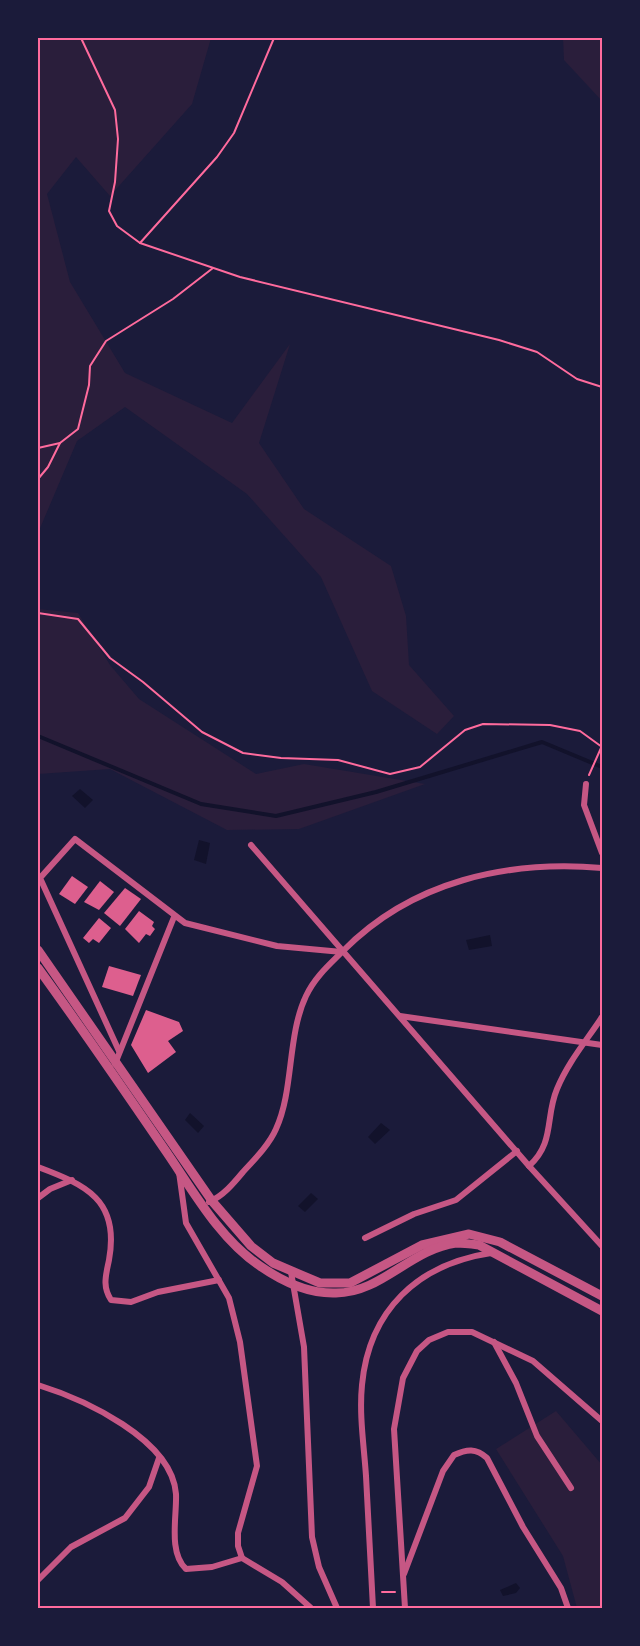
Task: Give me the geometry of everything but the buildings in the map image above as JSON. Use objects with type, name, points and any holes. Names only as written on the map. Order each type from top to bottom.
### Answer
[{"type":"street","points":[[586,784],[584,805],[603,853]]},
{"type":"street","points":[[119,1051],[40,878],[75,839],[174,917],[216,932],[277,946],[342,952]]},
{"type":"street","points":[[251,845],[529,1166],[603,1246]]},
{"type":"street","points":[[207,1203],[230,1187],[276,1130],[305,997],[322,970],[358,935],[382,917],[451,883],[493,872],[530,866],[603,867]]},
{"type":"street","points":[[113,1066],[174,917]]},
{"type":"street","points":[[38,950],[179,1170],[207,1203],[250,1246],[273,1263],[320,1283],[350,1283],[422,1245],[469,1234],[500,1242],[603,1296]]},
{"type":"street","points":[[38,968],[179,1151],[207,1203],[231,1240],[252,1259],[293,1284],[310,1292],[362,1290],[428,1251],[456,1244],[479,1245],[603,1311]]},
{"type":"street","points":[[400,1016],[603,1045]]},
{"type":"street","points":[[529,1166],[547,1144],[557,1090],[572,1060],[603,1017]]},
{"type":"street","points":[[365,1238],[414,1214],[456,1200],[517,1150]]},
{"type":"street","points":[[179,1151],[179,1170],[186,1224],[229,1298],[235,1318],[258,1466],[238,1533],[238,1546],[242,1558],[282,1582],[311,1608]]},
{"type":"street","points":[[38,1167],[72,1179],[88,1189],[99,1200],[111,1224],[112,1246],[105,1283],[111,1300],[131,1302],[158,1292],[219,1280]]},
{"type":"street","points":[[38,1198],[50,1189],[72,1179]]},
{"type":"street","points":[[373,1608],[362,1386],[375,1332],[409,1287],[431,1271],[461,1257],[495,1252]]},
{"type":"street","points":[[291,1272],[304,1347],[312,1537],[319,1567],[337,1608]]},
{"type":"street","points":[[405,1608],[394,1429],[406,1370],[417,1351],[429,1340],[448,1332],[471,1332],[543,1368],[603,1421]]},
{"type":"street","points":[[494,1342],[516,1383],[537,1436],[571,1488]]},
{"type":"street","points":[[38,1385],[58,1391],[118,1420],[141,1436],[159,1458],[171,1476],[176,1491],[177,1556],[182,1565],[193,1570],[242,1558]]},
{"type":"street","points":[[403,1577],[443,1471],[454,1455],[472,1450],[480,1452],[487,1458],[523,1527],[561,1588],[568,1608]]},
{"type":"street","points":[[38,1581],[50,1565],[71,1547],[125,1518],[149,1487],[159,1458]]},
{"type":"path","points":[[81,38],[115,110],[118,139],[115,182],[109,211],[117,226],[140,243],[213,268],[499,340],[537,352],[577,379],[603,387]]},
{"type":"path","points":[[140,243],[217,157],[234,133],[274,38]]},
{"type":"path","points":[[38,479],[60,443],[78,429],[90,366],[106,341],[172,299],[213,268]]},
{"type":"path","points":[[38,448],[60,443]]},
{"type":"path","points":[[38,613],[78,619],[110,658],[143,682],[202,732],[243,753],[338,760],[390,774],[420,767],[465,730],[483,724],[550,725],[580,731],[602,746],[586,784]]},
{"type":"path","points":[[372,1580],[381,1580],[381,1592],[404,1591]]},
{"type":"shaded area","points":[[38,38],[211,38],[192,104],[110,196],[76,157],[47,194],[70,282],[125,373],[232,423],[290,344],[259,443],[304,509],[391,566],[406,616],[409,665],[454,716],[437,734],[372,691],[321,577],[247,494],[125,407],[77,441],[38,533]]},
{"type":"shaded area","points":[[563,38],[602,38],[602,101],[564,60]]},
{"type":"shaded area","points":[[38,609],[78,613],[110,665],[139,699],[256,774],[304,764],[425,784],[299,829],[227,830],[110,769],[38,774]]},
{"type":"shaded area","points":[[80,789],[93,800],[85,808],[72,796]]},
{"type":"shaded area","points":[[199,840],[210,843],[206,864],[194,860]]},
{"type":"shaded area","points":[[490,935],[492,946],[469,950],[466,940]]},
{"type":"shaded area","points":[[190,1113],[204,1126],[198,1133],[185,1120]]},
{"type":"shaded area","points":[[381,1123],[390,1130],[375,1144],[368,1137]]},
{"type":"shaded area","points":[[311,1193],[318,1199],[305,1212],[298,1206]]},
{"type":"shaded area","points":[[556,1411],[602,1465],[602,1608],[577,1608],[563,1556],[496,1449]]},
{"type":"shaded area","points":[[516,1583],[520,1588],[516,1593],[503,1596],[500,1590]]},
{"type":"waterway","points":[[38,736],[201,804],[276,816],[376,792],[542,742],[602,767]]}]
